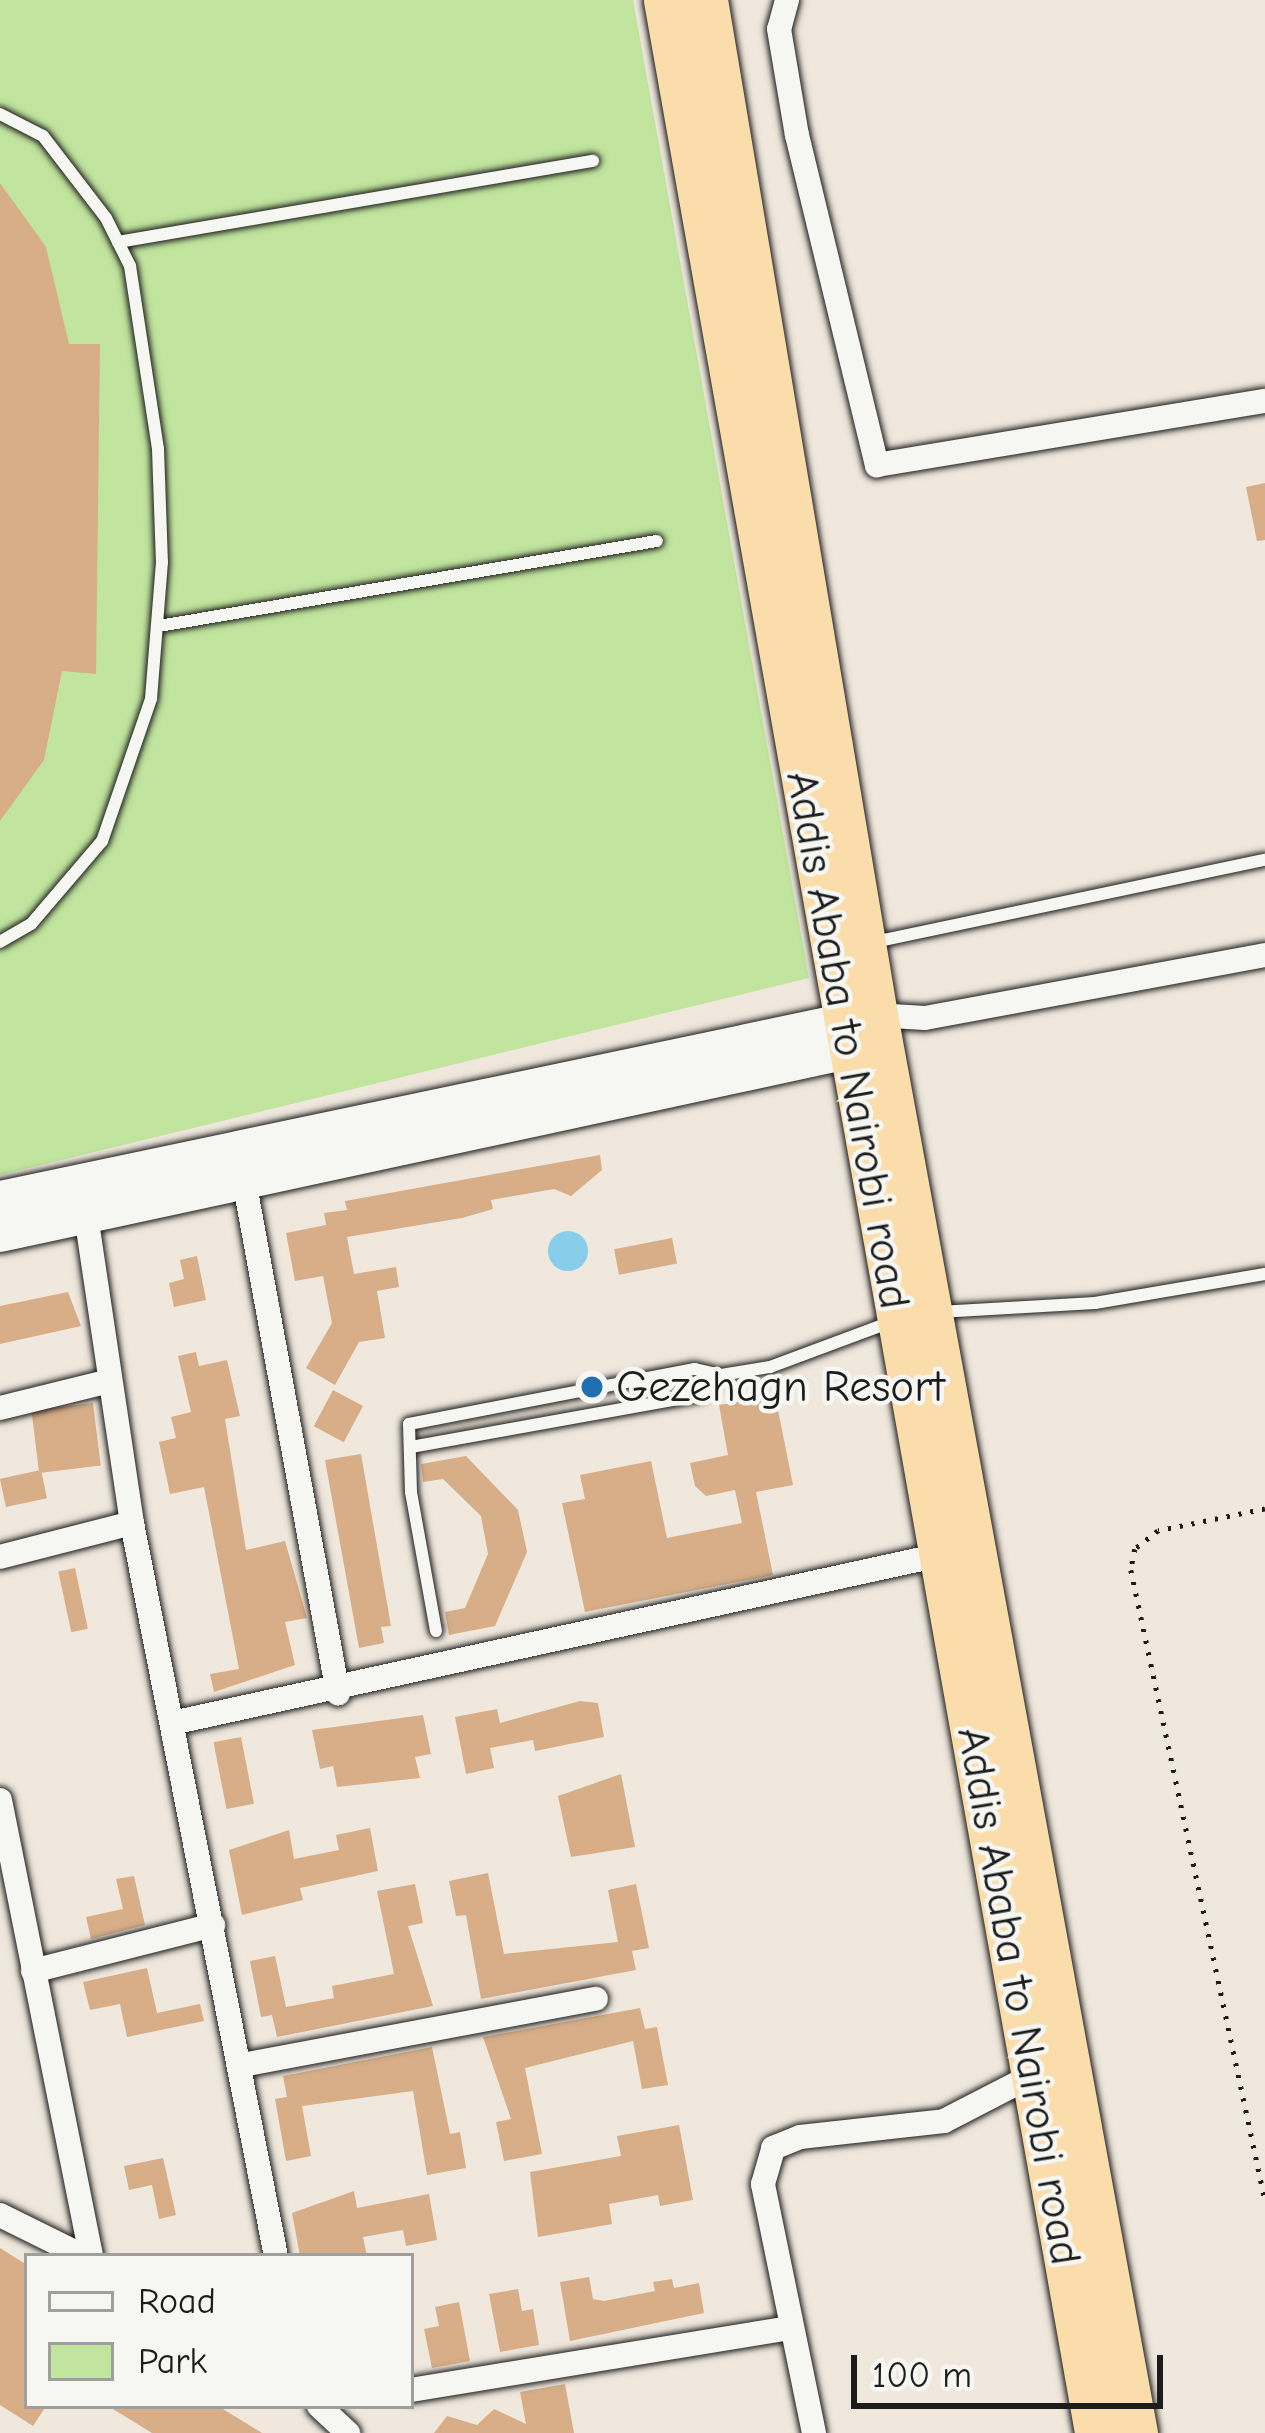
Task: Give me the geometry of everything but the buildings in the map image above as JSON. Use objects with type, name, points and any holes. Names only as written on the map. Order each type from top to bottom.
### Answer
[{"type":"highway","name":"Addis Ababa to Nairobi road","points":[[666,0],[959,1551],[1135,2433]]},
{"type":"highway","name":"Addis Ababa to Nairobi road","points":[[705,0],[863,944],[862,1032]]},
{"type":"highway","name":"Addis Ababa to Nairobi road","points":[[959,1551],[1033,2075],[1097,2433]]},
{"type":"street","points":[[787,0],[779,29],[797,135],[877,465],[1265,401]]},
{"type":"street","points":[[0,1234],[83,1197],[925,1018],[1265,955]]},
{"type":"street","points":[[0,1198],[83,1197],[244,1180],[862,1032]]},
{"type":"street","points":[[244,1180],[338,1693]]},
{"type":"street","points":[[83,1197],[132,1523],[275,2253]]},
{"type":"street","points":[[0,1408],[110,1382]]},
{"type":"street","points":[[0,1557],[132,1523]]},
{"type":"street","points":[[172,1723],[338,1693],[959,1551]]},
{"type":"street","points":[[0,1800],[86,2253]]},
{"type":"street","points":[[33,1971],[213,1925]]},
{"type":"street","points":[[242,2065],[596,2000]]},
{"type":"street","points":[[814,2433],[763,2184],[773,2148],[800,2137],[944,2121],[1033,2075]]},
{"type":"street","points":[[0,2215],[81,2253]]},
{"type":"street","points":[[414,2390],[791,2328]]},
{"type":"street","points":[[322,2409],[348,2433]]},
{"type":"lane","points":[[0,115],[44,136],[130,266],[158,449],[159,626],[151,699],[102,841],[31,924],[0,942]]},
{"type":"lane","points":[[118,242],[593,161]]},
{"type":"lane","points":[[159,626],[657,541]]},
{"type":"lane","points":[[863,944],[1265,860]]},
{"type":"lane","points":[[436,1631],[409,1424],[695,1369],[721,1375],[770,1367],[916,1316],[1095,1303],[1265,1274]]},
{"type":"lane","points":[[411,1447],[700,1395],[721,1375]]},
{"type":"path","points":[[1265,1509],[1158,1531],[1135,1549],[1131,1570],[1265,2200]]},
{"type":"green space","points":[[0,0],[633,0],[809,978],[0,1175]]},
{"type":"water","points":[[568,1231],[582,1237],[588,1251],[582,1265],[568,1271],[554,1265],[548,1251],[554,1237]]},
{"type":"place","name":"Gezehagn Resort","points":[[592,1387]]}]
